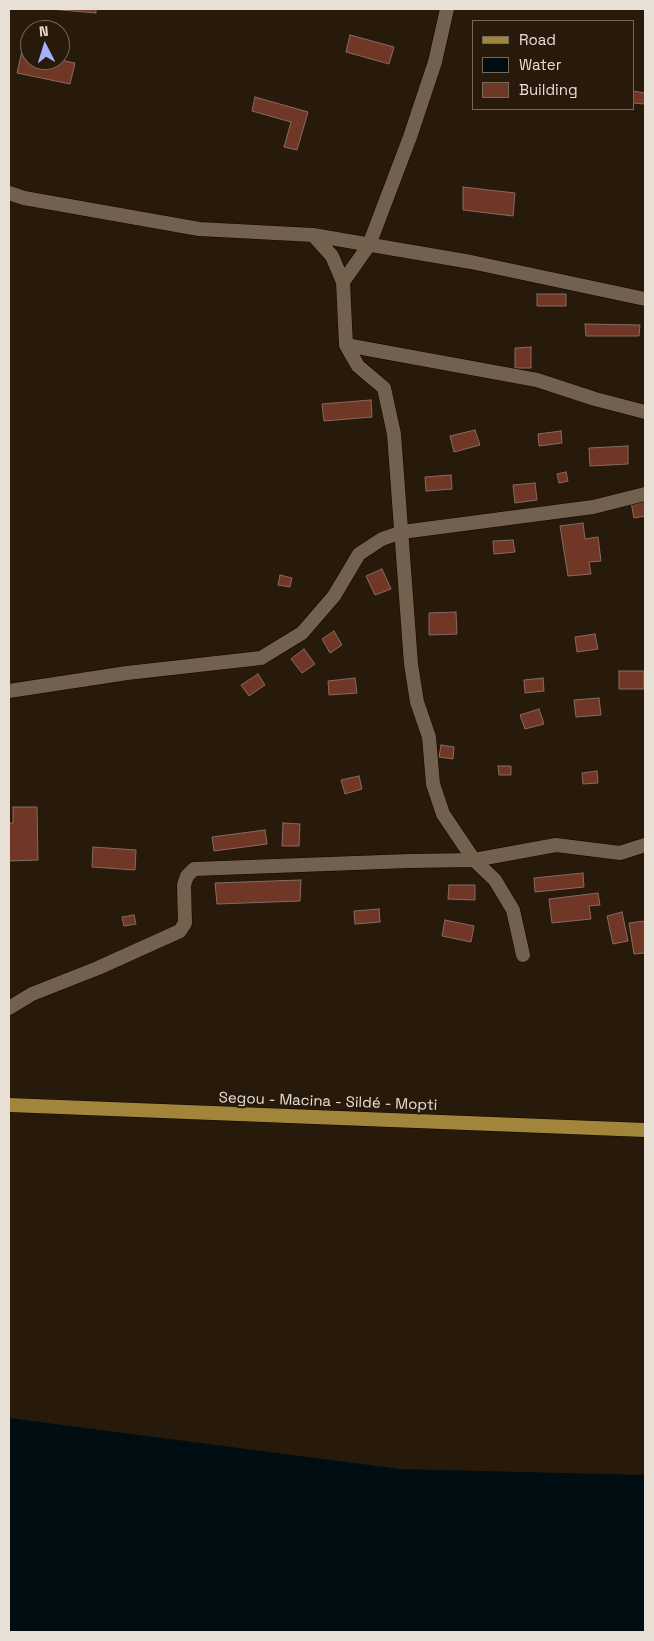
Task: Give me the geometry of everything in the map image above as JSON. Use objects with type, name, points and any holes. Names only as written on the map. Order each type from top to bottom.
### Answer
[{"type":"main road","name":"Segou - Macina - Sildé - Mopti","points":[[9,1105],[645,1130]]},
{"type":"street","points":[[343,282],[369,245],[410,137],[435,62],[447,9]]},
{"type":"street","points":[[9,193],[24,198],[199,229],[313,235],[471,262],[645,299]]},
{"type":"street","points":[[313,235],[332,256],[343,282],[346,345],[358,366],[384,388],[394,434],[411,664],[417,702],[430,737],[433,784],[443,814],[474,860],[495,880],[514,910],[523,955]]},
{"type":"street","points":[[346,345],[537,380],[595,399],[645,412]]},
{"type":"street","points":[[9,691],[127,673],[261,658],[302,633],[334,596],[359,554],[382,539],[402,532],[593,507],[645,494]]},
{"type":"street","points":[[9,1008],[32,994],[98,968],[180,931],[185,923],[184,885],[187,876],[194,869],[474,860],[556,845],[620,853],[645,845]]},
{"type":"water","points":[[9,1418],[400,1469],[645,1475],[645,1632],[9,1632]]},
{"type":"building","points":[[50,9],[96,9],[96,13]]},
{"type":"building","points":[[350,35],[394,47],[389,64],[346,52]]},
{"type":"building","points":[[20,60],[20,70],[70,70],[70,62],[75,63],[70,84],[17,73]]},
{"type":"building","points":[[634,91],[645,93],[645,104],[634,103]]},
{"type":"building","points":[[255,97],[308,112],[297,150],[284,147],[291,122],[252,111]]},
{"type":"building","points":[[463,187],[515,193],[513,216],[463,210]]},
{"type":"building","points":[[537,294],[566,294],[566,306],[537,306]]},
{"type":"building","points":[[585,324],[640,325],[639,336],[586,336]]},
{"type":"building","points":[[531,347],[531,368],[515,368],[515,348]]},
{"type":"building","points":[[371,400],[372,417],[324,421],[322,404]]},
{"type":"building","points":[[475,430],[480,445],[454,452],[450,436]]},
{"type":"building","points":[[561,431],[562,443],[539,446],[538,434]]},
{"type":"building","points":[[628,446],[628,464],[590,466],[589,448]]},
{"type":"building","points":[[566,472],[568,481],[559,483],[557,474]]},
{"type":"building","points":[[451,475],[452,489],[426,491],[425,477]]},
{"type":"building","points":[[535,483],[537,500],[515,503],[513,485]]},
{"type":"building","points":[[645,499],[645,516],[634,518],[631,502]]},
{"type":"building","points":[[583,523],[585,539],[598,537],[601,561],[589,562],[591,574],[568,576],[560,526]]},
{"type":"building","points":[[513,540],[515,552],[494,554],[493,541]]},
{"type":"building","points":[[382,569],[391,589],[375,595],[366,576]]},
{"type":"building","points":[[280,575],[292,578],[290,587],[278,585]]},
{"type":"building","points":[[456,612],[457,634],[429,635],[429,613]]},
{"type":"building","points":[[334,631],[342,645],[330,653],[322,639]]},
{"type":"building","points":[[595,634],[598,649],[577,652],[575,637]]},
{"type":"building","points":[[304,649],[315,664],[302,673],[291,659]]},
{"type":"building","points":[[619,671],[644,671],[644,689],[619,689]]},
{"type":"building","points":[[258,674],[265,685],[249,696],[241,685]]},
{"type":"building","points":[[355,678],[357,693],[329,695],[328,681]]},
{"type":"building","points":[[543,678],[544,691],[525,693],[524,680]]},
{"type":"building","points":[[599,698],[601,715],[576,717],[574,700]]},
{"type":"building","points":[[539,709],[544,724],[525,729],[520,715]]},
{"type":"building","points":[[441,745],[454,747],[453,759],[439,757]]},
{"type":"building","points":[[498,766],[511,766],[511,775],[499,775]]},
{"type":"building","points":[[597,771],[598,783],[583,784],[582,773]]},
{"type":"building","points":[[359,776],[362,789],[345,794],[341,780]]},
{"type":"building","points":[[13,807],[37,807],[38,860],[9,861],[9,823],[13,823]]},
{"type":"building","points":[[283,823],[300,824],[299,846],[282,846]]},
{"type":"building","points":[[265,830],[267,844],[214,851],[212,837]]},
{"type":"building","points":[[93,847],[136,850],[135,870],[92,867]]},
{"type":"building","points":[[583,873],[584,887],[535,892],[534,878]]},
{"type":"building","points":[[301,880],[300,901],[217,904],[215,883]]},
{"type":"building","points":[[449,885],[475,885],[475,900],[448,899]]},
{"type":"building","points":[[598,893],[600,905],[589,906],[591,919],[552,923],[549,899]]},
{"type":"building","points":[[379,909],[380,922],[355,924],[354,911]]},
{"type":"building","points":[[622,912],[628,941],[613,944],[607,916]]},
{"type":"building","points":[[134,915],[136,924],[124,926],[122,917]]},
{"type":"building","points":[[445,920],[474,926],[471,942],[442,936]]},
{"type":"building","points":[[645,921],[645,953],[634,954],[629,923]]}]
